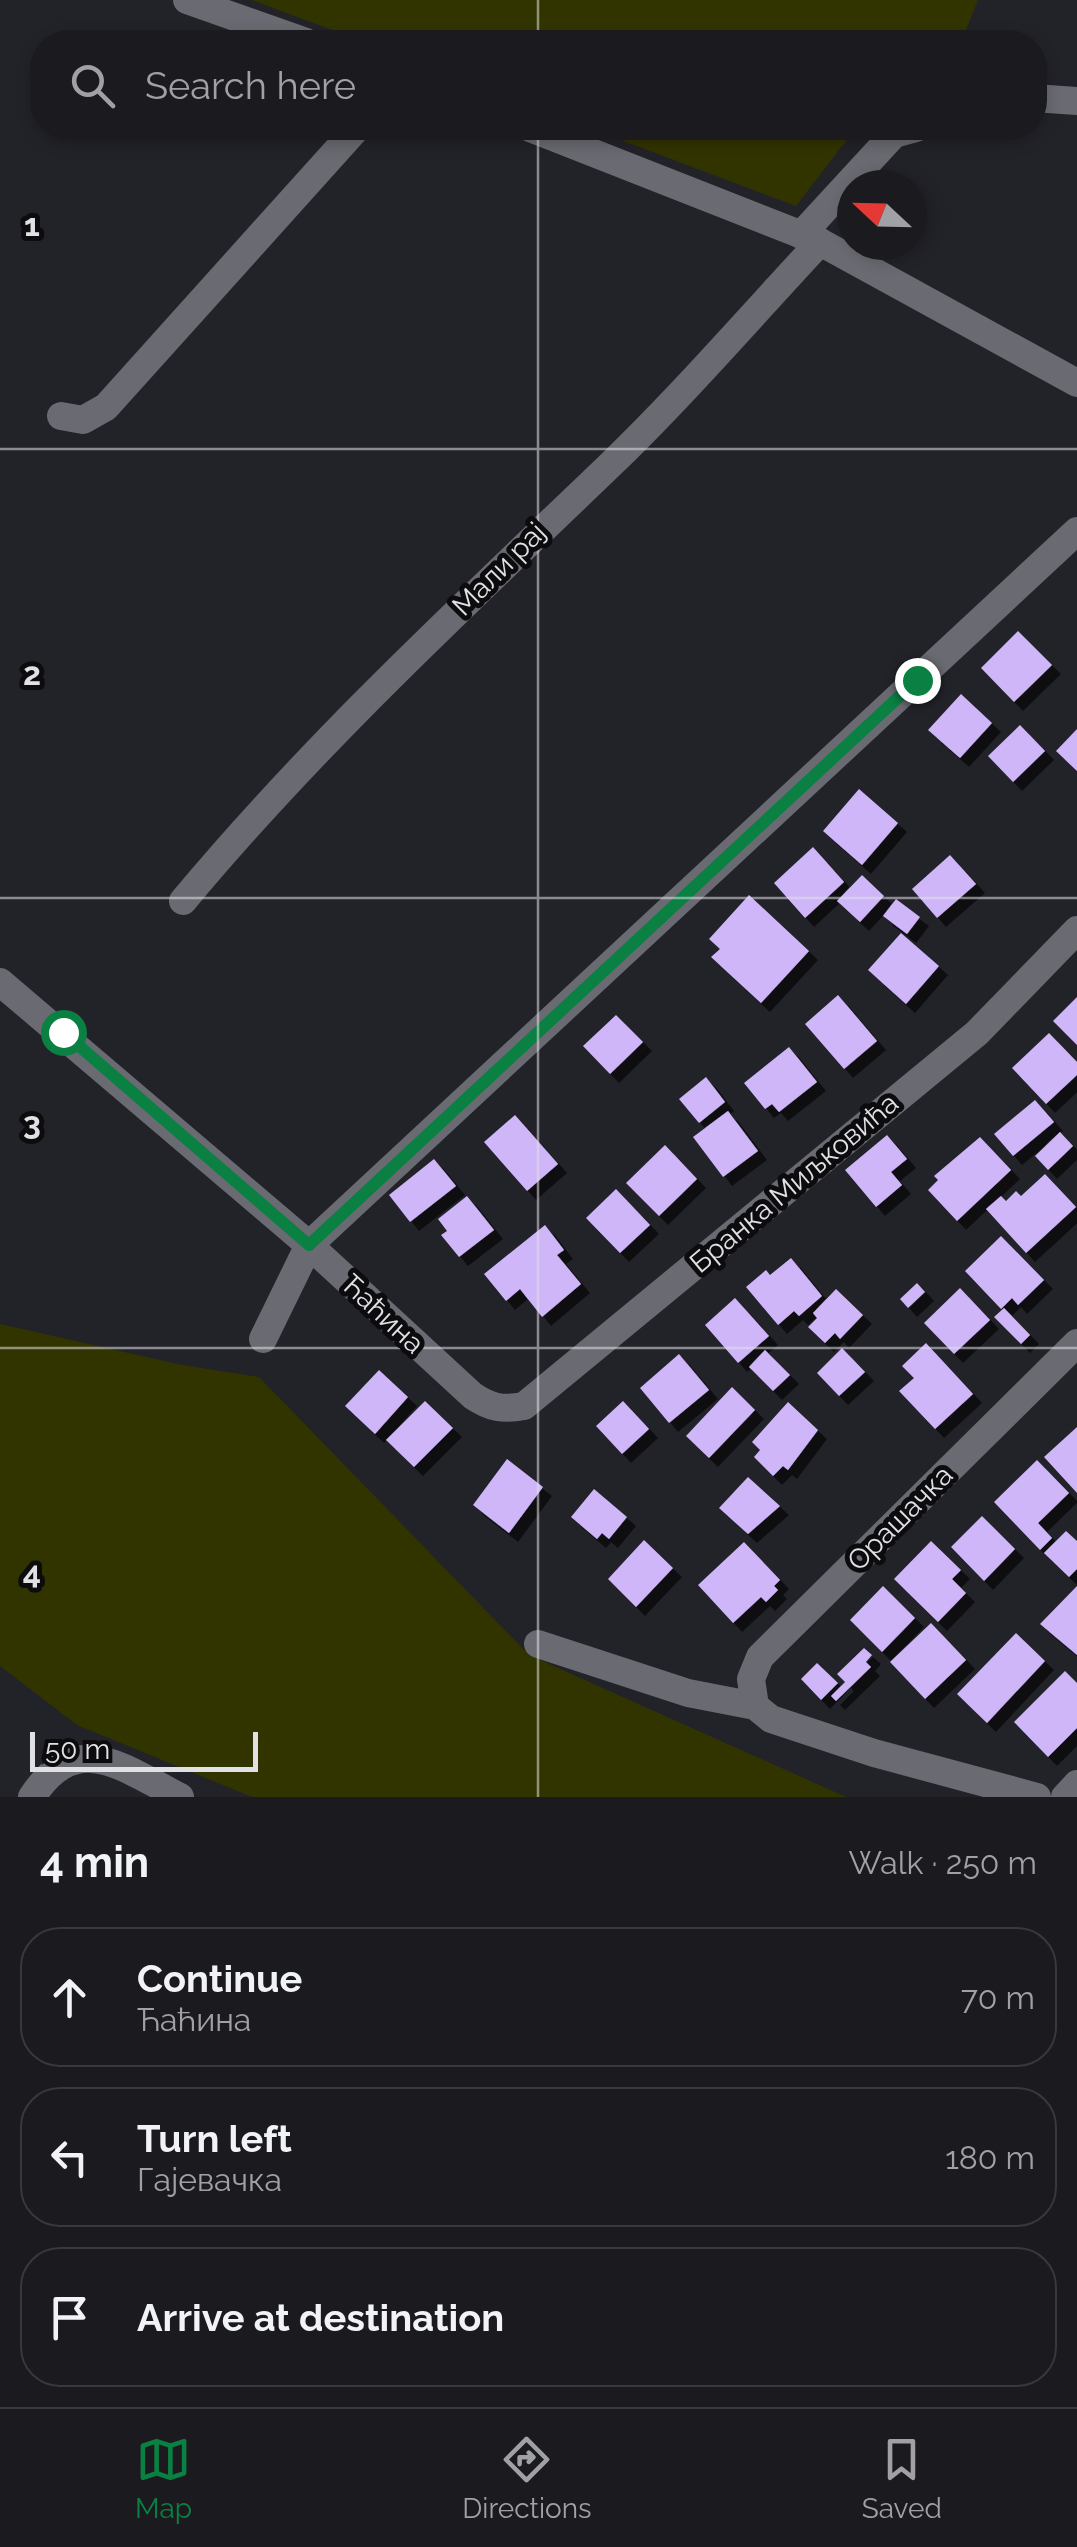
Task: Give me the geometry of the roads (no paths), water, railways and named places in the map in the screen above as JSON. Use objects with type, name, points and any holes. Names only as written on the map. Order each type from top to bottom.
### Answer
[{"type":"street","points":[[187,0],[272,30]]},
{"type":"street","points":[[1047,99],[1077,101]]},
{"type":"street","points":[[61,416],[83,420],[106,407],[346,140]]},
{"type":"street","points":[[561,140],[810,238],[1077,383]]},
{"type":"street","name":"Мали рај","points":[[183,901],[263,804],[546,521],[607,468],[810,238],[889,140]]},
{"type":"street","points":[[263,1338],[309,1245],[1077,530]]},
{"type":"street","name":"Бранка Миљковића","points":[[495,1408],[524,1406],[976,1032],[1077,930]]},
{"type":"street","name":"Ћаћина","points":[[0,982],[309,1245],[473,1396],[495,1408]]},
{"type":"street","name":"Орашачка","points":[[755,1706],[751,1679],[760,1657],[1077,1343]]},
{"type":"street","points":[[538,1644],[688,1693],[755,1706],[771,1719],[874,1753],[1037,1797]]},
{"type":"street","points":[[32,1797],[57,1766],[70,1759],[116,1765],[180,1797]]},
{"type":"street","points":[[1065,1797],[1077,1784]]}]
